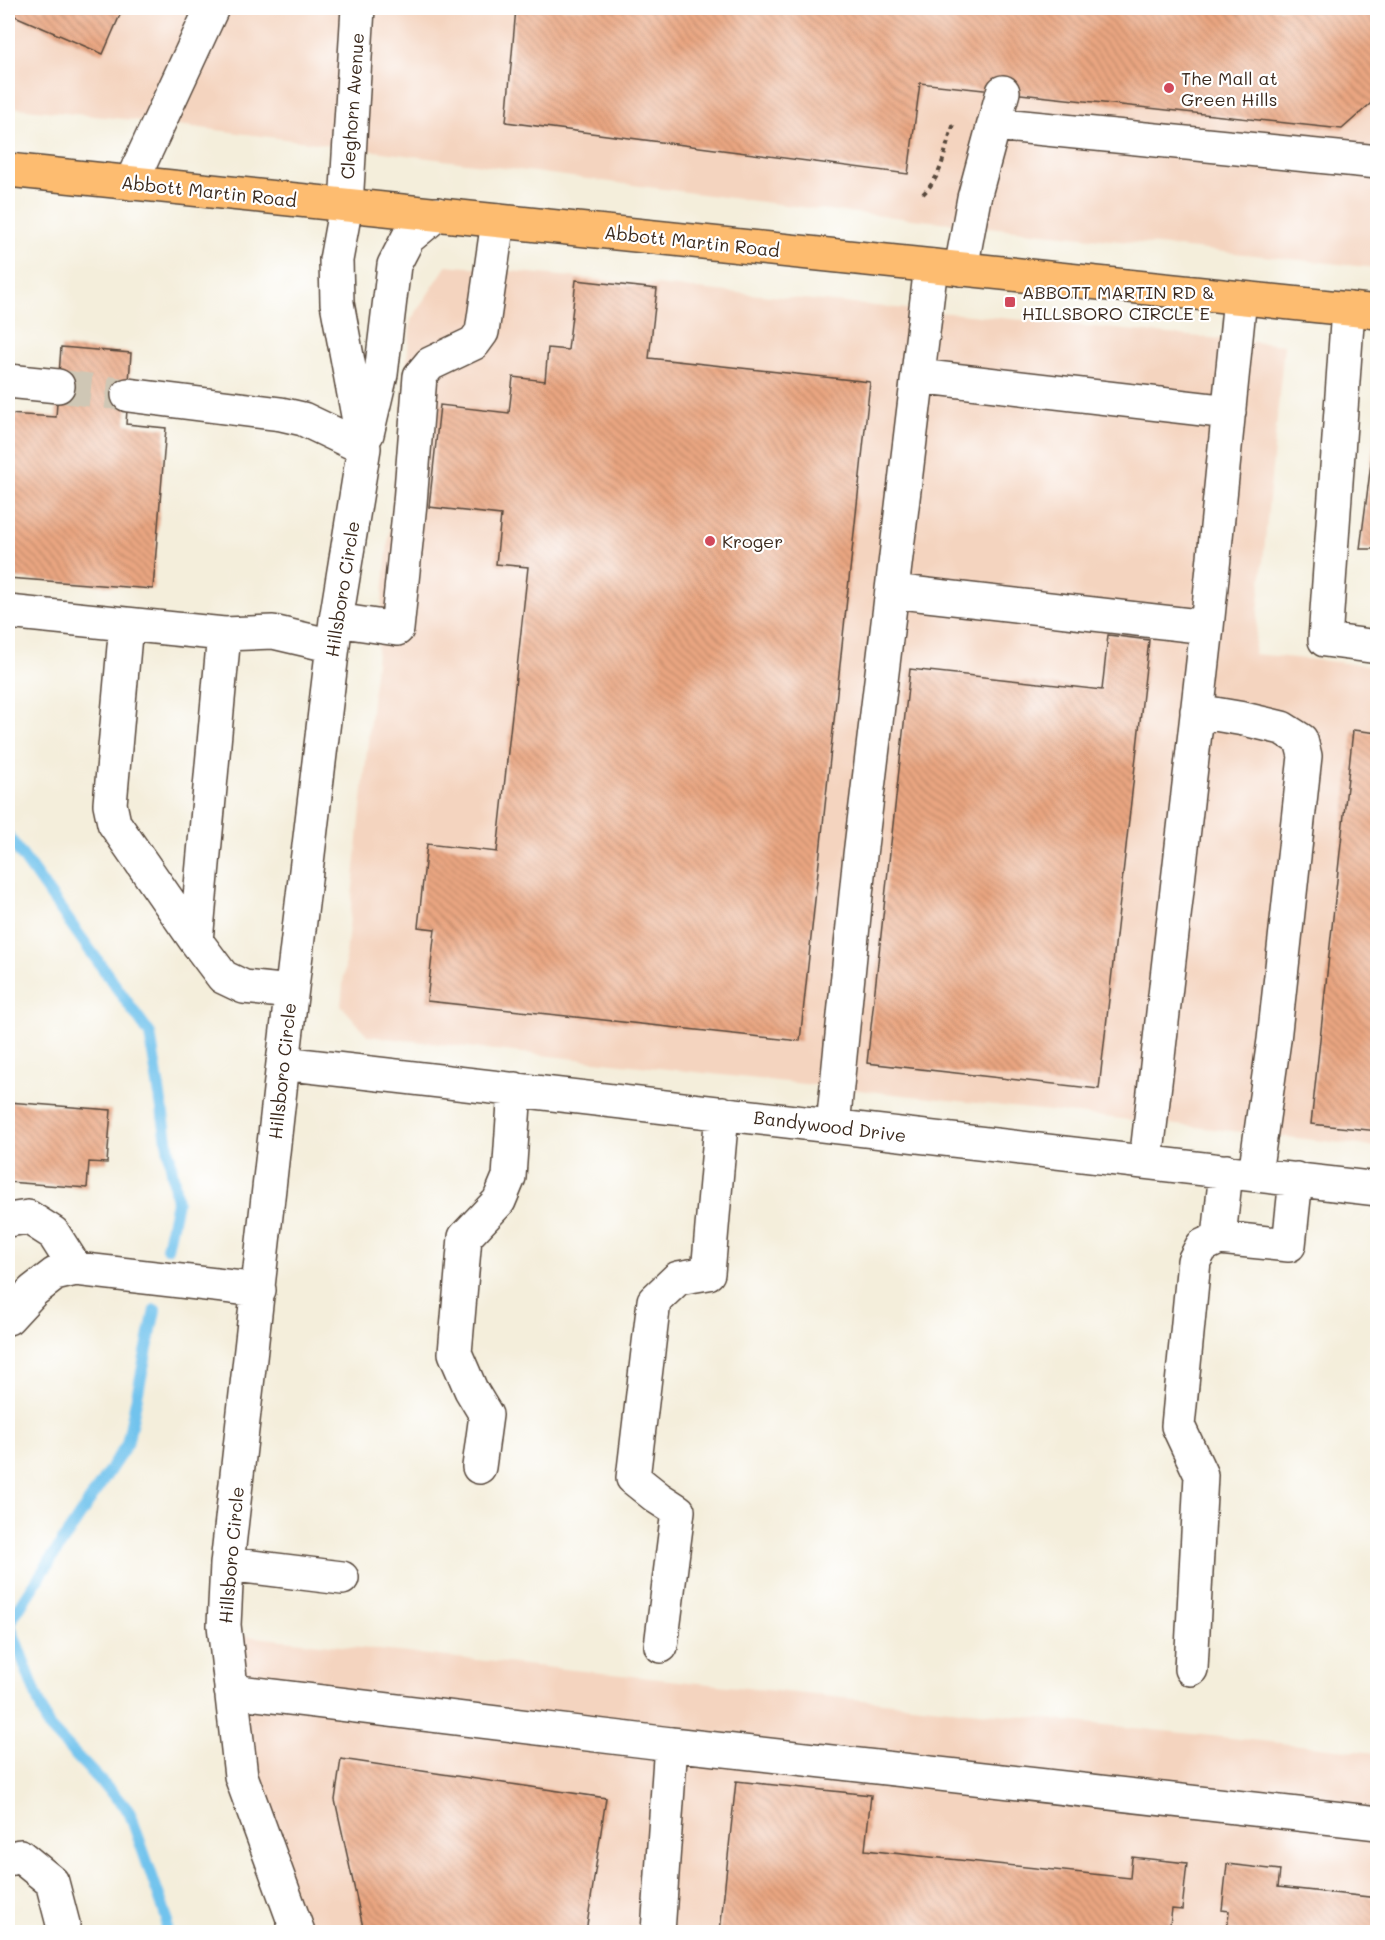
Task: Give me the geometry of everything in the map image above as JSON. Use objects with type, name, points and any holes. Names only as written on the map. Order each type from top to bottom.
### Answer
[{"type":"main road","name":"Abbott Martin Road","points":[[8,170],[1363,311]]},
{"type":"street","points":[[131,183],[212,8]]},
{"type":"street","name":"Cleghorn Avenue","points":[[346,205],[358,8]]},
{"type":"street","points":[[832,1126],[860,855],[918,376],[946,267],[974,198],[1003,92]]},
{"type":"street","points":[[994,124],[1377,162]]},
{"type":"street","name":"Hillsboro Circle","points":[[298,1932],[240,1776],[224,1625],[227,1564],[291,992],[334,633],[364,448],[337,303],[336,260],[346,205]]},
{"type":"street","points":[[128,395],[281,414],[303,419],[364,448],[381,374],[394,265],[408,238],[437,214]]},
{"type":"street","points":[[8,612],[224,634],[334,633],[396,629],[410,503],[420,376],[430,364],[474,343],[483,333],[498,221]]},
{"type":"street","points":[[1146,1162],[1207,627],[1240,298]]},
{"type":"street","points":[[1363,311],[1325,640],[1377,646]]},
{"type":"street","points":[[918,376],[1229,412]]},
{"type":"street","points":[[8,381],[58,386]]},
{"type":"street","points":[[892,591],[1207,627]]},
{"type":"street","points":[[126,624],[110,813],[114,823],[196,942],[223,977],[244,987],[291,992]]},
{"type":"street","points":[[196,942],[224,634]]},
{"type":"street","points":[[1197,711],[1282,728],[1301,740],[1305,756],[1274,1040],[1241,1173],[1219,1238]]},
{"type":"street","name":"Bandywood Drive","points":[[283,1063],[1377,1189]]},
{"type":"street","points":[[479,1467],[486,1415],[471,1390],[455,1353],[465,1237],[500,1201],[509,1178],[515,1089]]},
{"type":"street","points":[[661,1646],[678,1510],[657,1498],[633,1478],[654,1300],[678,1278],[708,1273],[722,1113]]},
{"type":"street","points":[[1191,1669],[1201,1475],[1178,1426],[1194,1261],[1202,1246],[1219,1238],[1289,1245],[1296,1179]]},
{"type":"street","points":[[8,1220],[28,1217],[53,1233],[76,1269]]},
{"type":"street","points":[[8,1318],[33,1291],[55,1274],[76,1269],[259,1290]]},
{"type":"street","points":[[227,1564],[342,1578]]},
{"type":"street","points":[[231,1691],[671,1744],[1377,1823]]},
{"type":"street","points":[[658,1932],[671,1744]]},
{"type":"street","points":[[8,1859],[20,1856],[52,1882],[63,1932]]},
{"type":"shaded area","points":[[8,8],[1377,8],[1377,268],[808,208],[171,124],[8,107]]},
{"type":"shaded area","points":[[447,265],[1284,345],[1254,654],[1377,666],[1377,1147],[368,1036],[341,1005],[411,320]]},
{"type":"shaded area","points":[[225,1634],[1377,1753],[1377,1932],[298,1932],[241,1776]]},
{"type":"building","points":[[8,8],[123,8],[103,54],[8,13]]},
{"type":"building","name":"The Mall at Green Hills","points":[[516,8],[1378,8],[1378,97],[1342,129],[920,83],[908,174],[506,122]]},
{"type":"building","points":[[576,280],[657,289],[649,358],[870,382],[800,1041],[427,1001],[435,929],[418,927],[427,844],[497,852],[528,567],[496,564],[501,515],[429,507],[440,405],[509,413],[513,377],[545,381],[548,348],[568,350]]},
{"type":"building","points":[[61,347],[131,353],[126,424],[166,428],[153,589],[8,578],[8,414],[56,417]]},
{"type":"building","points":[[1376,425],[1378,425],[1378,549],[1360,549]]},
{"type":"building","points":[[1108,635],[1149,640],[1099,1089],[867,1063],[910,669],[1102,690]]},
{"type":"building","points":[[1353,730],[1378,733],[1378,1131],[1311,1124]]},
{"type":"building","points":[[8,1102],[111,1110],[107,1163],[89,1162],[87,1188],[8,1182]]},
{"type":"building","points":[[341,1759],[606,1798],[586,1932],[364,1932],[335,1800]]},
{"type":"building","points":[[736,1781],[871,1795],[865,1850],[1130,1878],[1132,1857],[1187,1863],[1182,1910],[1172,1909],[1169,1932],[720,1932]]},
{"type":"building","points":[[1227,1864],[1280,1870],[1278,1887],[1378,1898],[1378,1932],[1227,1932],[1229,1911],[1222,1910]]},
{"type":"waterway","points":[[8,836],[150,1034],[177,1202],[167,1248]]},
{"type":"waterway","points":[[155,1310],[127,1444],[9,1623],[48,1726],[129,1811],[167,1919],[166,1932]]},
{"type":"tunnel","points":[[58,386],[128,395]]},
{"type":"place","name":"The Mall at Green Hills","points":[[1169,88]]},
{"type":"place","name":"ABBOTT MARTIN RD & HILLSBORO CIRCLE E","points":[[1010,302]]},
{"type":"place","name":"Kroger","points":[[710,541]]}]
